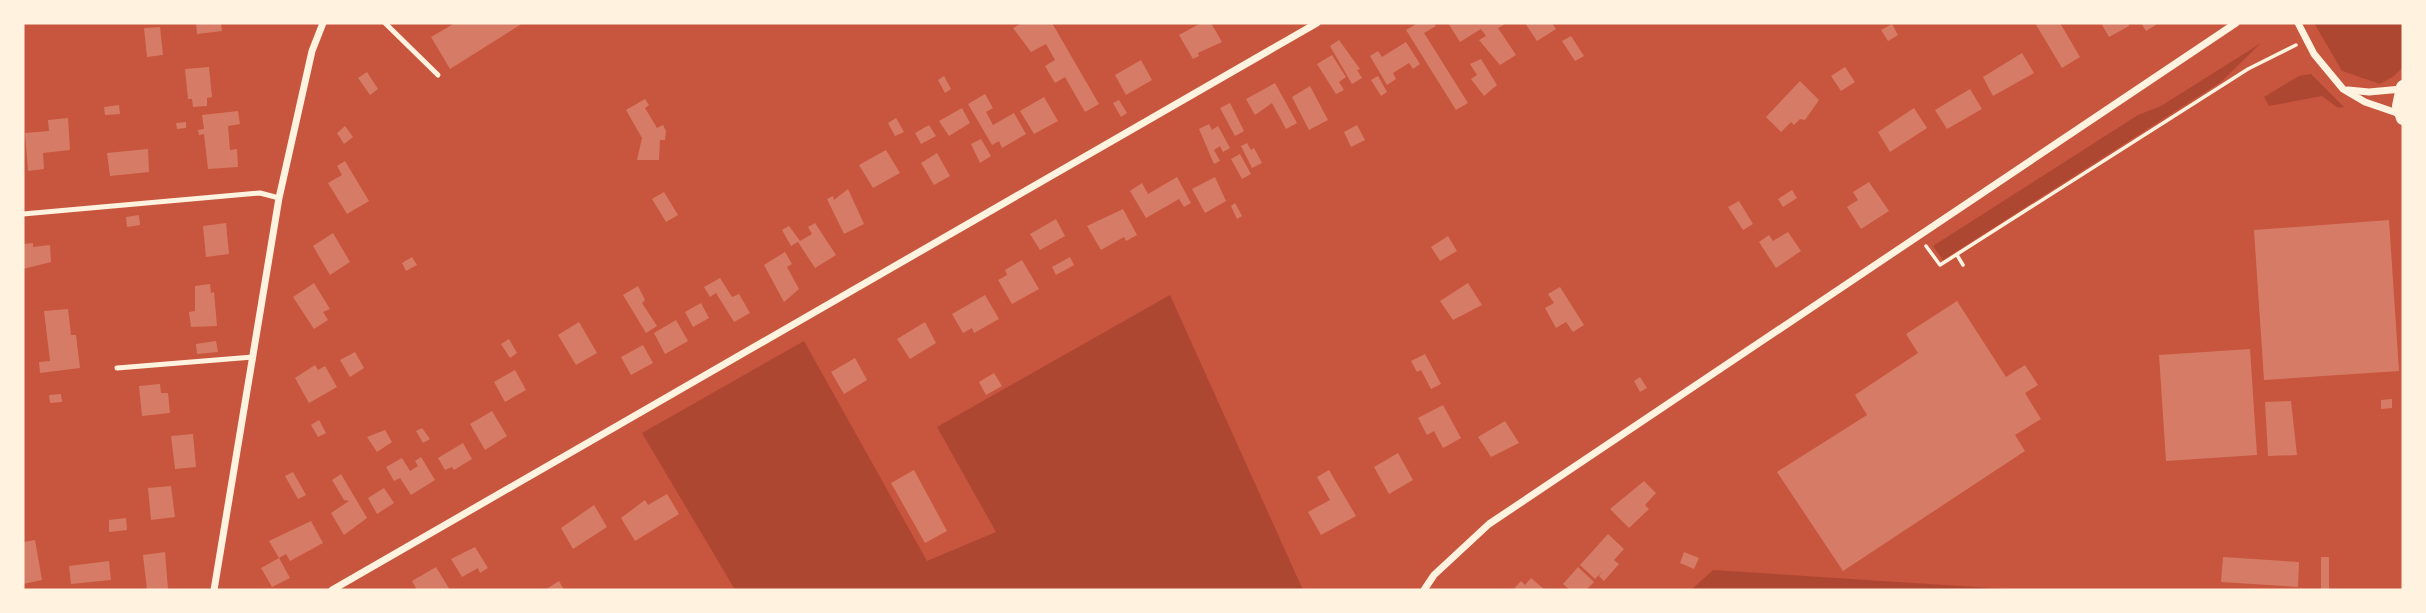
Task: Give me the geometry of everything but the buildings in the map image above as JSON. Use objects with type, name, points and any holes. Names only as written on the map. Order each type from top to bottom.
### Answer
[{"type":"main road","points":[[2402,88],[2399,106],[2402,116]]},
{"type":"street","points":[[214,590],[279,198],[312,51],[323,23]]},
{"type":"street","points":[[331,590],[1317,23]]},
{"type":"street","points":[[1424,590],[1434,575],[1489,524],[2236,23]]},
{"type":"street","points":[[2298,23],[2314,54],[2343,89],[2365,102],[2402,116]]},
{"type":"street","points":[[2343,89],[2369,92],[2402,88]]},
{"type":"lane","points":[[385,23],[438,75]]},
{"type":"lane","points":[[23,214],[260,193],[279,198]]},
{"type":"lane","points":[[117,368],[253,357]]},
{"type":"path","points":[[1920,235],[1940,265],[2248,69],[2277,57],[2307,38]]},
{"type":"path","points":[[1957,255],[1963,265]]},
{"type":"shaded area","points":[[2314,23],[2403,23],[2403,67],[2380,84],[2342,71]]},
{"type":"shaded area","points":[[2261,43],[2221,82],[1943,260],[1933,246],[2138,115],[2161,106]]},
{"type":"shaded area","points":[[2311,74],[2344,107],[2338,108],[2322,96],[2269,106],[2264,97],[2299,76]]},
{"type":"shaded area","points":[[1170,295],[1303,590],[731,590],[734,588],[642,433],[804,341],[927,561],[996,532],[937,427]]},
{"type":"shaded area","points":[[1713,570],[2022,590],[1691,590]]}]
